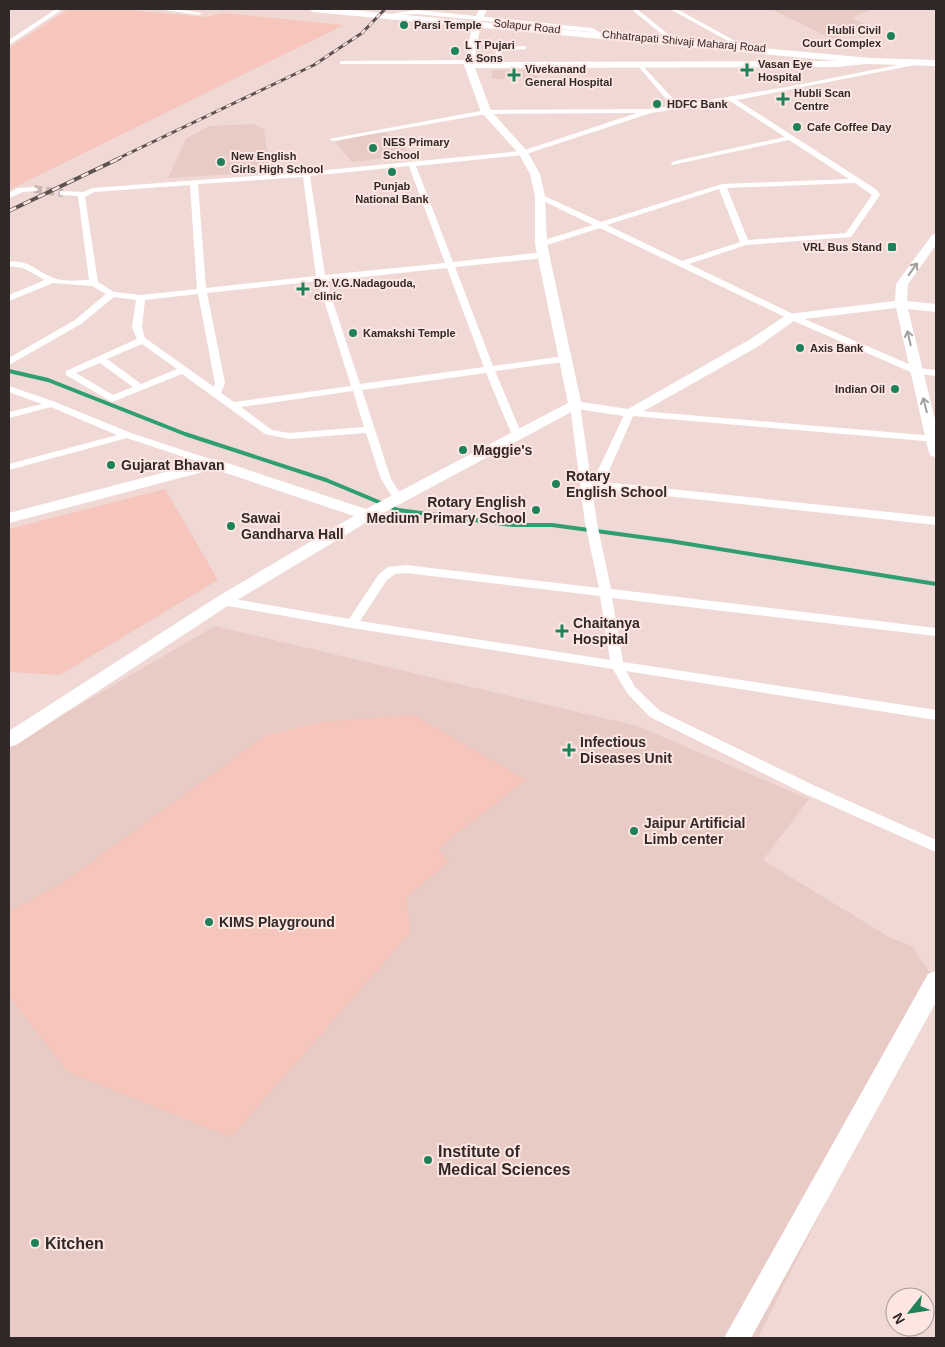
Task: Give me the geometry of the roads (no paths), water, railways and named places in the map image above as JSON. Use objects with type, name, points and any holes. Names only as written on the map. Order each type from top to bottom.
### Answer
[{"type":"main road","points":[[313,9],[394,14],[866,61],[936,61]]},
{"type":"main road","name":"Chhatrapati Shivaji Maharaj Road","points":[[596,34],[671,39],[869,58],[882,61]]},
{"type":"street","points":[[9,43],[60,9]]},
{"type":"street","points":[[160,9],[198,12]]},
{"type":"street","points":[[483,9],[477,22],[469,64],[486,112],[523,153],[535,174],[540,196],[543,249],[564,359],[592,485],[591,523],[606,594],[617,666],[630,690],[654,714],[808,789],[936,846]]},
{"type":"street","points":[[634,9],[671,39]]},
{"type":"street","points":[[673,9],[741,46]]},
{"type":"street","points":[[394,14],[400,19],[477,22],[581,36],[596,34]]},
{"type":"street","points":[[496,65],[499,49],[524,48]]},
{"type":"street","points":[[342,63],[640,65],[836,64],[866,61]]},
{"type":"street","points":[[332,139],[486,112],[650,111],[677,108],[733,100],[923,62]]},
{"type":"street","points":[[640,65],[677,108]]},
{"type":"street","points":[[684,263],[745,243],[848,235],[876,195],[733,100]]},
{"type":"street","points":[[63,193],[84,194],[93,190],[306,174],[523,153],[650,111]]},
{"type":"street","points":[[675,163],[789,138]]},
{"type":"street","points":[[412,164],[451,264],[488,369],[517,435]]},
{"type":"street","points":[[306,174],[321,278],[386,479],[396,499]]},
{"type":"street","points":[[9,298],[52,281],[94,283],[112,294],[141,298],[451,264],[543,249],[601,224],[722,186],[856,181]]},
{"type":"street","points":[[194,183],[202,291],[220,383],[217,392]]},
{"type":"street","points":[[722,186],[745,243]]},
{"type":"street","points":[[9,196],[20,190],[34,189]]},
{"type":"street","points":[[84,194],[82,197],[94,283]]},
{"type":"street","points":[[540,196],[684,263],[792,317],[916,371],[936,372]]},
{"type":"street","points":[[9,740],[223,601],[370,513],[575,404],[630,413],[935,444],[901,304],[902,284],[936,236]]},
{"type":"street","points":[[9,264],[19,263],[25,265],[52,281]]},
{"type":"street","points":[[9,362],[78,322],[112,294]]},
{"type":"street","points":[[141,298],[137,327],[143,340],[183,370],[217,392],[269,432],[279,436],[370,430]]},
{"type":"street","points":[[592,485],[630,413],[754,343],[792,317],[901,304],[936,308]]},
{"type":"street","points":[[143,340],[69,373],[112,399],[183,370]]},
{"type":"street","points":[[101,359],[140,388]]},
{"type":"street","points":[[233,406],[564,359]]},
{"type":"street","points":[[9,389],[52,404],[127,436],[370,513]]},
{"type":"street","points":[[9,415],[52,404]]},
{"type":"street","points":[[9,467],[127,436]]},
{"type":"street","points":[[9,518],[215,464]]},
{"type":"street","points":[[592,485],[936,521]]},
{"type":"street","points":[[352,624],[383,578],[392,570],[406,569],[936,632]]},
{"type":"street","points":[[223,601],[352,624],[936,715]]},
{"type":"street","points":[[737,1338],[936,981]]},
{"type":"waterway","points":[[9,371],[48,380],[185,434],[326,480],[398,510],[513,525],[552,525],[670,541],[936,584]]},
{"type":"tunnel","points":[[34,189],[63,193]]},
{"type":"railway","points":[[117,159],[314,65],[362,33],[385,9]]},
{"type":"railway","points":[[9,211],[120,158]]},
{"type":"place","name":"Parsi Temple","points":[[404,25]]},
{"type":"place","name":"Hubli Civil Court Complex","points":[[891,36]]},
{"type":"place","name":"L T Pujari & Sons","points":[[455,51]]},
{"type":"place","name":"Vasan Eye Hospital","points":[[747,70]]},
{"type":"place","name":"Vivekanand General Hospital","points":[[514,75]]},
{"type":"place","name":"Hubli Scan Centre","points":[[783,99]]},
{"type":"place","name":"HDFC Bank","points":[[657,104]]},
{"type":"place","name":"Cafe Coffee Day","points":[[797,127]]},
{"type":"place","name":"NES Primary School","points":[[373,148]]},
{"type":"place","name":"New English Girls High School","points":[[221,162]]},
{"type":"place","name":"Punjab National Bank","points":[[392,172]]},
{"type":"place","name":"VRL Bus Stand","points":[[892,247]]},
{"type":"place","name":"Dr. V.G.Nadagouda, clinic","points":[[303,289]]},
{"type":"place","name":"Kamakshi Temple","points":[[353,333]]},
{"type":"place","name":"Axis Bank","points":[[800,348]]},
{"type":"place","name":"Indian Oil","points":[[895,389]]},
{"type":"place","name":"Maggie's","points":[[463,450]]},
{"type":"place","name":"Gujarat Bhavan","points":[[111,465]]},
{"type":"place","name":"Rotary English School","points":[[556,484]]},
{"type":"place","name":"Rotary English Medium Primary School","points":[[536,510]]},
{"type":"place","name":"Sawai Gandharva Hall","points":[[231,526]]},
{"type":"place","name":"Chaitanya Hospital","points":[[562,631]]},
{"type":"place","name":"Infectious Diseases Unit","points":[[569,750]]},
{"type":"place","name":"Jaipur Artificial Limb center","points":[[634,831]]},
{"type":"place","name":"KIMS Playground","points":[[209,922]]},
{"type":"place","name":"Institute of Medical Sciences","points":[[428,1160]]},
{"type":"place","name":"Kitchen","points":[[35,1243]]}]
